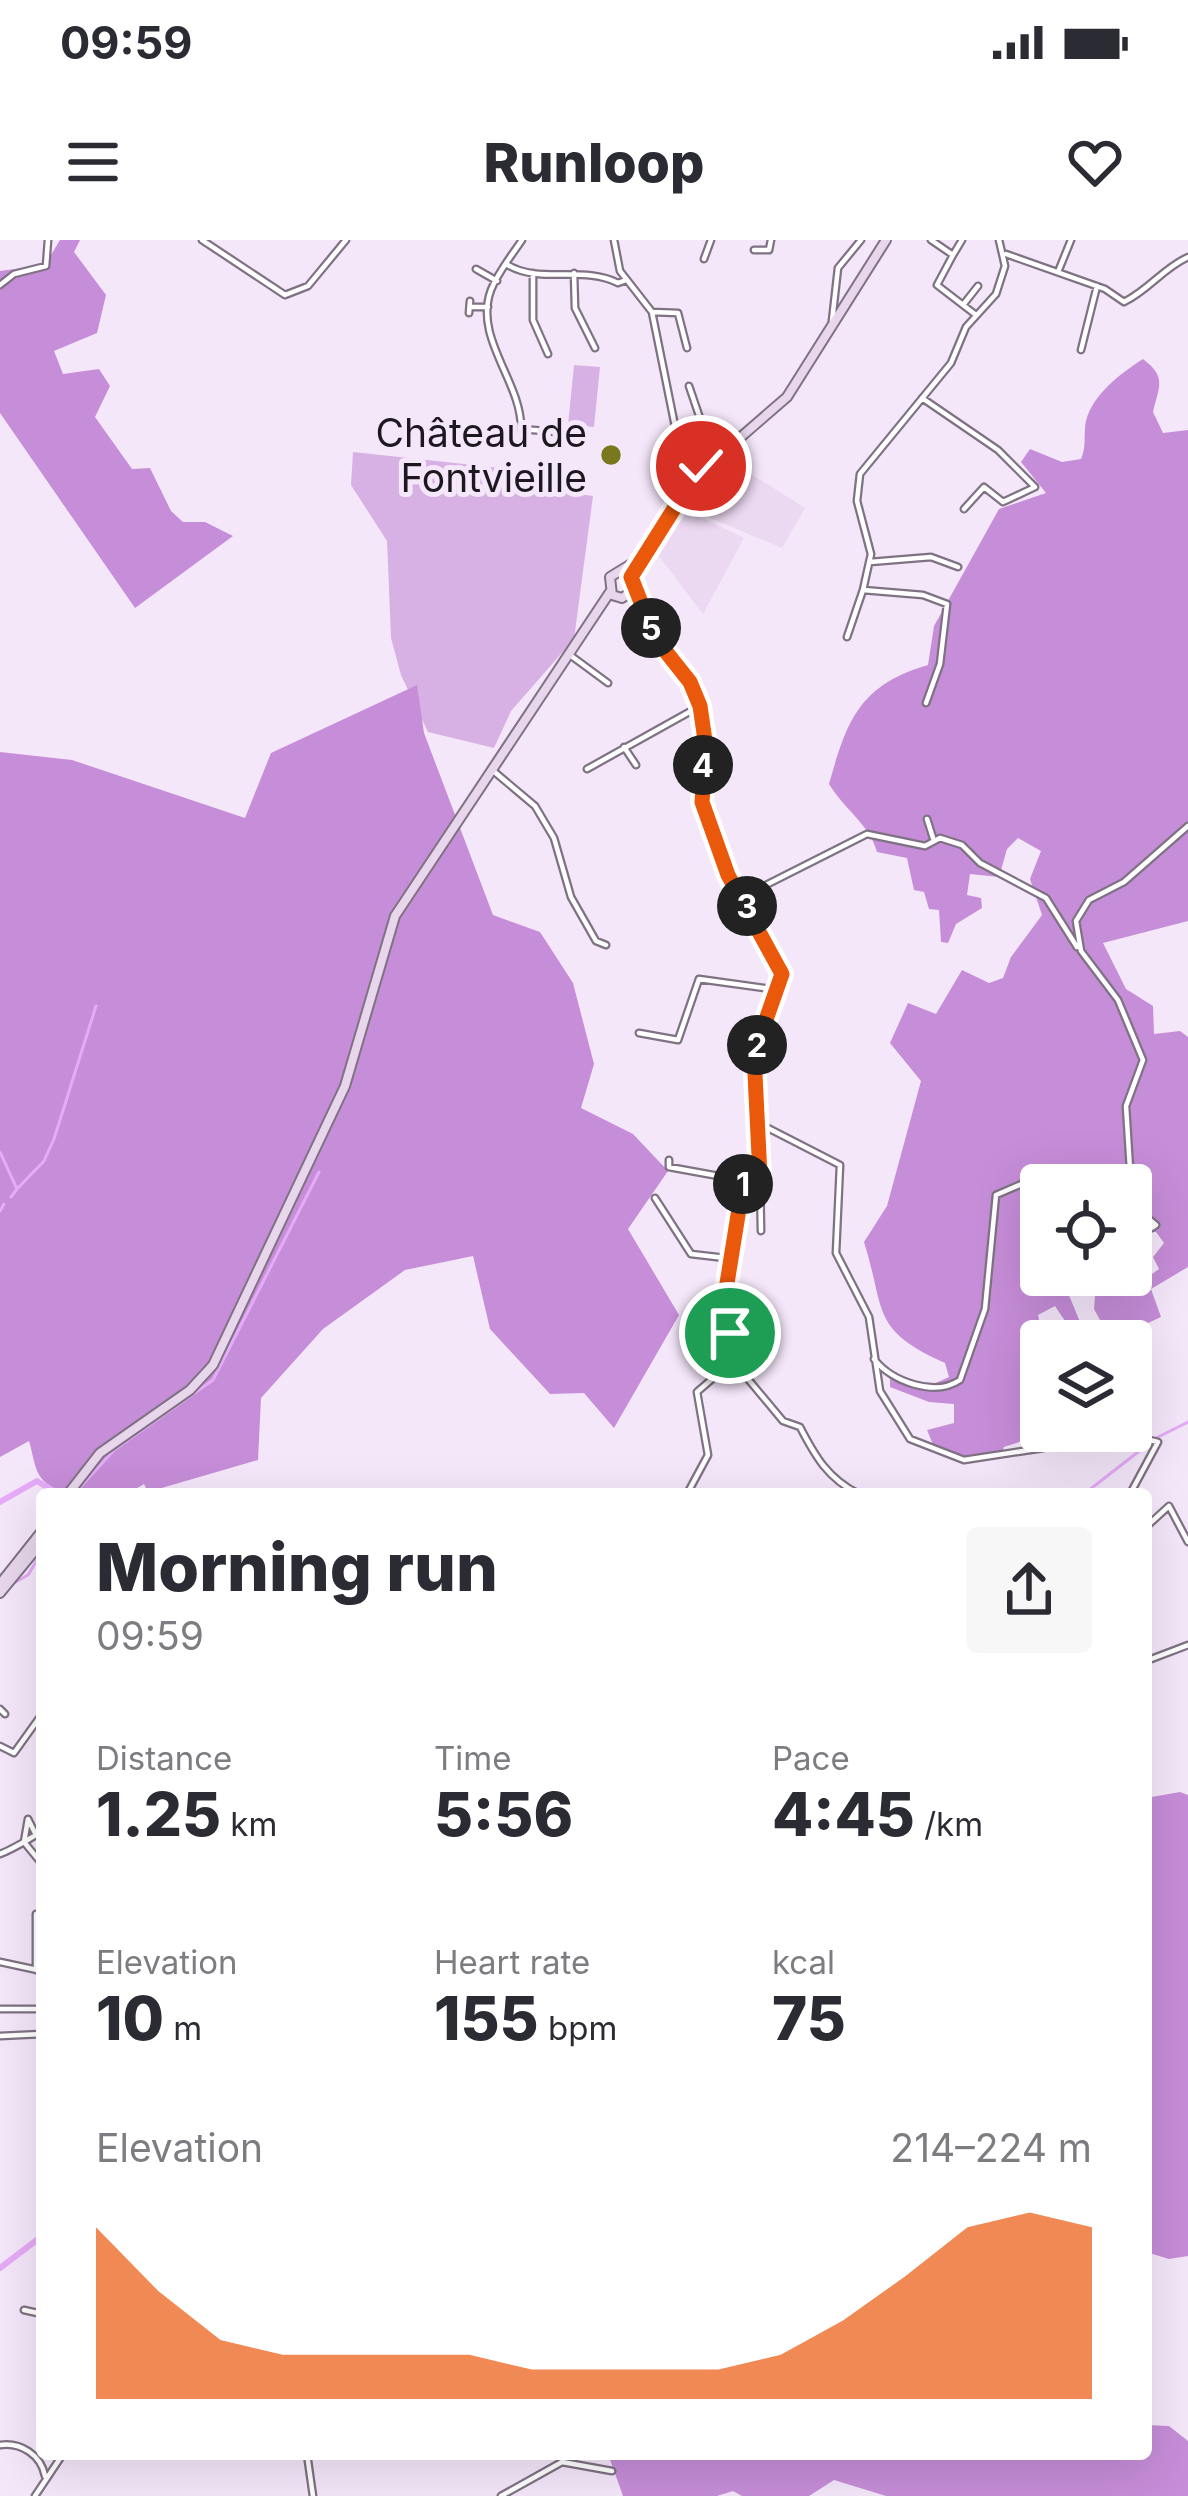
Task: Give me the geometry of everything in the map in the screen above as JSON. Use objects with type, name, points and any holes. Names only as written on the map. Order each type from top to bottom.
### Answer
[{"type":"main road","points":[[73,1488],[100,1453],[199,1383],[225,1343],[358,1053],[394,916],[589,629],[610,592],[610,578],[626,575],[641,557],[709,459],[787,397],[886,240]]},
{"type":"main road","points":[[589,629],[626,594],[626,575]]},
{"type":"main road","points":[[610,592],[626,594]]},
{"type":"main road","points":[[0,1593],[5,1578],[36,1539]]},
{"type":"main road","points":[[5,1578],[36,1548]]},
{"type":"street","points":[[0,285],[14,274],[46,266],[48,240]]},
{"type":"street","points":[[202,240],[285,295],[308,286],[346,240]]},
{"type":"street","points":[[522,240],[496,280],[490,332],[522,406],[521,429],[556,432]]},
{"type":"street","points":[[614,240],[627,280],[652,312],[676,437],[709,459]]},
{"type":"street","points":[[704,259],[711,240]]},
{"type":"street","points":[[754,250],[770,250],[771,240]]},
{"type":"street","points":[[833,326],[838,268],[862,240]]},
{"type":"street","points":[[931,240],[953,255]]},
{"type":"street","points":[[962,240],[937,285],[978,316]]},
{"type":"street","points":[[847,637],[870,562],[857,501],[860,474],[951,363],[966,327],[996,295],[1006,254],[999,240]]},
{"type":"street","points":[[1058,272],[1071,240]]},
{"type":"street","points":[[1006,254],[1097,286],[1119,302],[1156,286],[1166,267],[1188,257]]},
{"type":"street","points":[[506,264],[533,273],[627,280]]},
{"type":"street","points":[[476,269],[496,280]]},
{"type":"street","points":[[533,273],[532,320],[548,354]]},
{"type":"street","points":[[574,273],[575,308],[596,347]]},
{"type":"street","points":[[963,305],[978,286]]},
{"type":"street","points":[[1081,350],[1097,286]]},
{"type":"street","points":[[469,307],[490,307]]},
{"type":"street","points":[[652,312],[678,313],[687,348]]},
{"type":"street","points":[[689,386],[705,433],[699,449]]},
{"type":"street","points":[[922,398],[998,450],[1035,487],[1004,502],[981,488],[964,509]]},
{"type":"street","points":[[870,562],[931,557],[958,567]]},
{"type":"street","points":[[863,590],[923,595],[947,604],[940,664],[926,703]]},
{"type":"street","points":[[626,594],[637,600],[700,706],[706,747],[702,802],[728,875],[780,964],[778,990],[754,1054],[761,1231]]},
{"type":"street","points":[[570,655],[608,683]]},
{"type":"street","points":[[587,769],[700,706]]},
{"type":"street","points":[[624,746],[636,765]]},
{"type":"street","points":[[490,769],[535,806],[554,838],[571,897],[596,941],[605,945]]},
{"type":"street","points":[[927,819],[933,838]]},
{"type":"street","points":[[1081,951],[1076,921],[1084,906],[1124,882],[1186,828]]},
{"type":"street","points":[[742,897],[867,834],[925,846],[933,838]]},
{"type":"street","points":[[933,838],[962,845],[980,863],[1046,898],[1118,1000],[1143,1060],[1126,1106],[1130,1164]]},
{"type":"street","points":[[639,1033],[678,1040],[699,979],[778,990]]},
{"type":"street","points":[[760,1124],[841,1165],[836,1252],[868,1317],[880,1391],[910,1439],[956,1458],[1020,1449]]},
{"type":"street","points":[[669,1160],[670,1168],[682,1173],[746,1181],[760,1176]]},
{"type":"street","points":[[746,1181],[724,1302],[733,1361],[783,1420],[800,1427],[808,1449],[849,1488]]},
{"type":"street","points":[[872,1355],[902,1381],[956,1385],[985,1310],[996,1195],[1020,1185]]},
{"type":"street","points":[[655,1198],[692,1254],[734,1259]]},
{"type":"street","points":[[690,1488],[708,1454],[697,1392],[733,1361]]},
{"type":"street","points":[[1133,1488],[1158,1442],[1152,1440]]},
{"type":"street","points":[[1152,1522],[1169,1506],[1188,1542]]},
{"type":"street","points":[[1152,1659],[1188,1645]]},
{"type":"street","points":[[0,1746],[14,1753],[36,1722]]},
{"type":"street","points":[[0,1854],[24,1842],[36,1857]]},
{"type":"street","points":[[0,1962],[36,1969]]},
{"type":"street","points":[[0,2009],[36,2009]]},
{"type":"street","points":[[0,2036],[36,2034]]},
{"type":"street","points":[[25,2310],[36,2313]]},
{"type":"street","points":[[0,2445],[28,2451],[36,2459]]},
{"type":"street","points":[[37,2460],[45,2476]]},
{"type":"street","points":[[34,2496],[58,2460]]},
{"type":"street","points":[[308,2460],[313,2496]]},
{"type":"street","points":[[501,2496],[562,2462],[612,2471]]},
{"type":"shaded area","points":[[60,240],[80,240],[74,252],[106,295],[97,333],[54,351],[63,374],[99,369],[110,386],[95,417],[132,469],[150,468],[171,511],[183,522],[205,522],[233,536],[135,608],[0,413],[0,271],[45,265]]},
{"type":"shaded area","points":[[1143,359],[1158,377],[1153,412],[1163,433],[1188,430],[1188,921],[1103,943],[1126,989],[1153,1006],[1154,1034],[1180,1031],[1188,1037],[1188,1267],[1152,1288],[1152,1274],[1159,1269],[1153,1257],[1164,1243],[1152,1232],[1152,1164],[1020,1164],[1020,1296],[1069,1296],[1079,1320],[1064,1320],[1055,1306],[1038,1315],[1039,1320],[1020,1320],[1020,1442],[1004,1447],[1000,1457],[976,1461],[937,1454],[927,1430],[954,1423],[954,1404],[929,1402],[890,1387],[890,1378],[927,1387],[949,1377],[945,1363],[892,1328],[864,1242],[887,1206],[921,1081],[890,1043],[908,1003],[936,1014],[962,970],[989,983],[1003,978],[1011,957],[1042,915],[1030,879],[1041,851],[1018,838],[1007,849],[999,877],[970,874],[967,895],[981,898],[982,908],[956,924],[948,943],[941,942],[939,910],[929,909],[924,892],[914,890],[907,858],[877,852],[869,834],[829,784],[859,708],[886,683],[928,665],[934,626],[999,509],[1046,493],[1021,462],[1030,449],[1062,462],[1081,459],[1086,421],[1101,393]]},
{"type":"shaded area","points":[[574,365],[600,367],[594,427],[568,425]]},
{"type":"shaded area","points":[[353,452],[574,476],[571,493],[593,496],[574,639],[511,711],[494,748],[428,732],[401,675],[391,638],[387,541],[351,485]]},
{"type":"shaded area","points":[[721,455],[805,508],[782,548],[682,506]]},
{"type":"shaded area","points":[[680,507],[744,538],[703,614],[652,547]]},
{"type":"shaded area","points":[[417,685],[424,733],[493,915],[540,932],[573,983],[594,1064],[581,1108],[633,1134],[668,1171],[628,1229],[679,1315],[614,1428],[584,1393],[550,1394],[490,1329],[473,1256],[405,1270],[323,1329],[261,1398],[258,1460],[162,1488],[144,1484],[137,1488],[53,1488],[37,1471],[29,1441],[0,1457],[0,752],[72,760],[245,818],[271,753]]},
{"type":"shaded area","points":[[1152,1292],[1161,1317],[1152,1321],[1100,1320],[1094,1309],[1095,1296],[1152,1296]]},
{"type":"shaded area","points":[[1188,1795],[1188,2256],[1169,2259],[1152,2254],[1152,1797]]},
{"type":"shaded area","points":[[1152,2425],[1169,2426],[1188,2441],[1188,2496],[886,2496],[834,2480],[809,2496],[742,2496],[733,2491],[717,2496],[623,2496],[610,2460],[1152,2460]]},
{"type":"waterway","points":[[17,1189],[44,1161],[54,1139],[96,1006]]},
{"type":"waterway","points":[[0,1152],[17,1189],[11,1197]]},
{"type":"waterway","points":[[79,1488],[114,1450],[213,1380],[319,1172]]},
{"type":"waterway","points":[[0,1211],[4,1204]]},
{"type":"waterway","points":[[1092,1488],[1156,1438],[1188,1422]]},
{"type":"waterway","points":[[0,1502],[37,1481],[48,1488]]},
{"type":"waterway","points":[[12,1584],[28,1575],[36,1562]]},
{"type":"waterway","points":[[0,2268],[36,2241]]},
{"type":"place","name":"Château de Fontvieille","points":[[611,455]]},
{"type":"route","points":[[701,466],[631,577],[655,638],[690,682],[700,706],[706,747],[702,802],[728,875],[782,974],[754,1054],[760,1176],[743,1184],[724,1302],[730,1333]]}]
